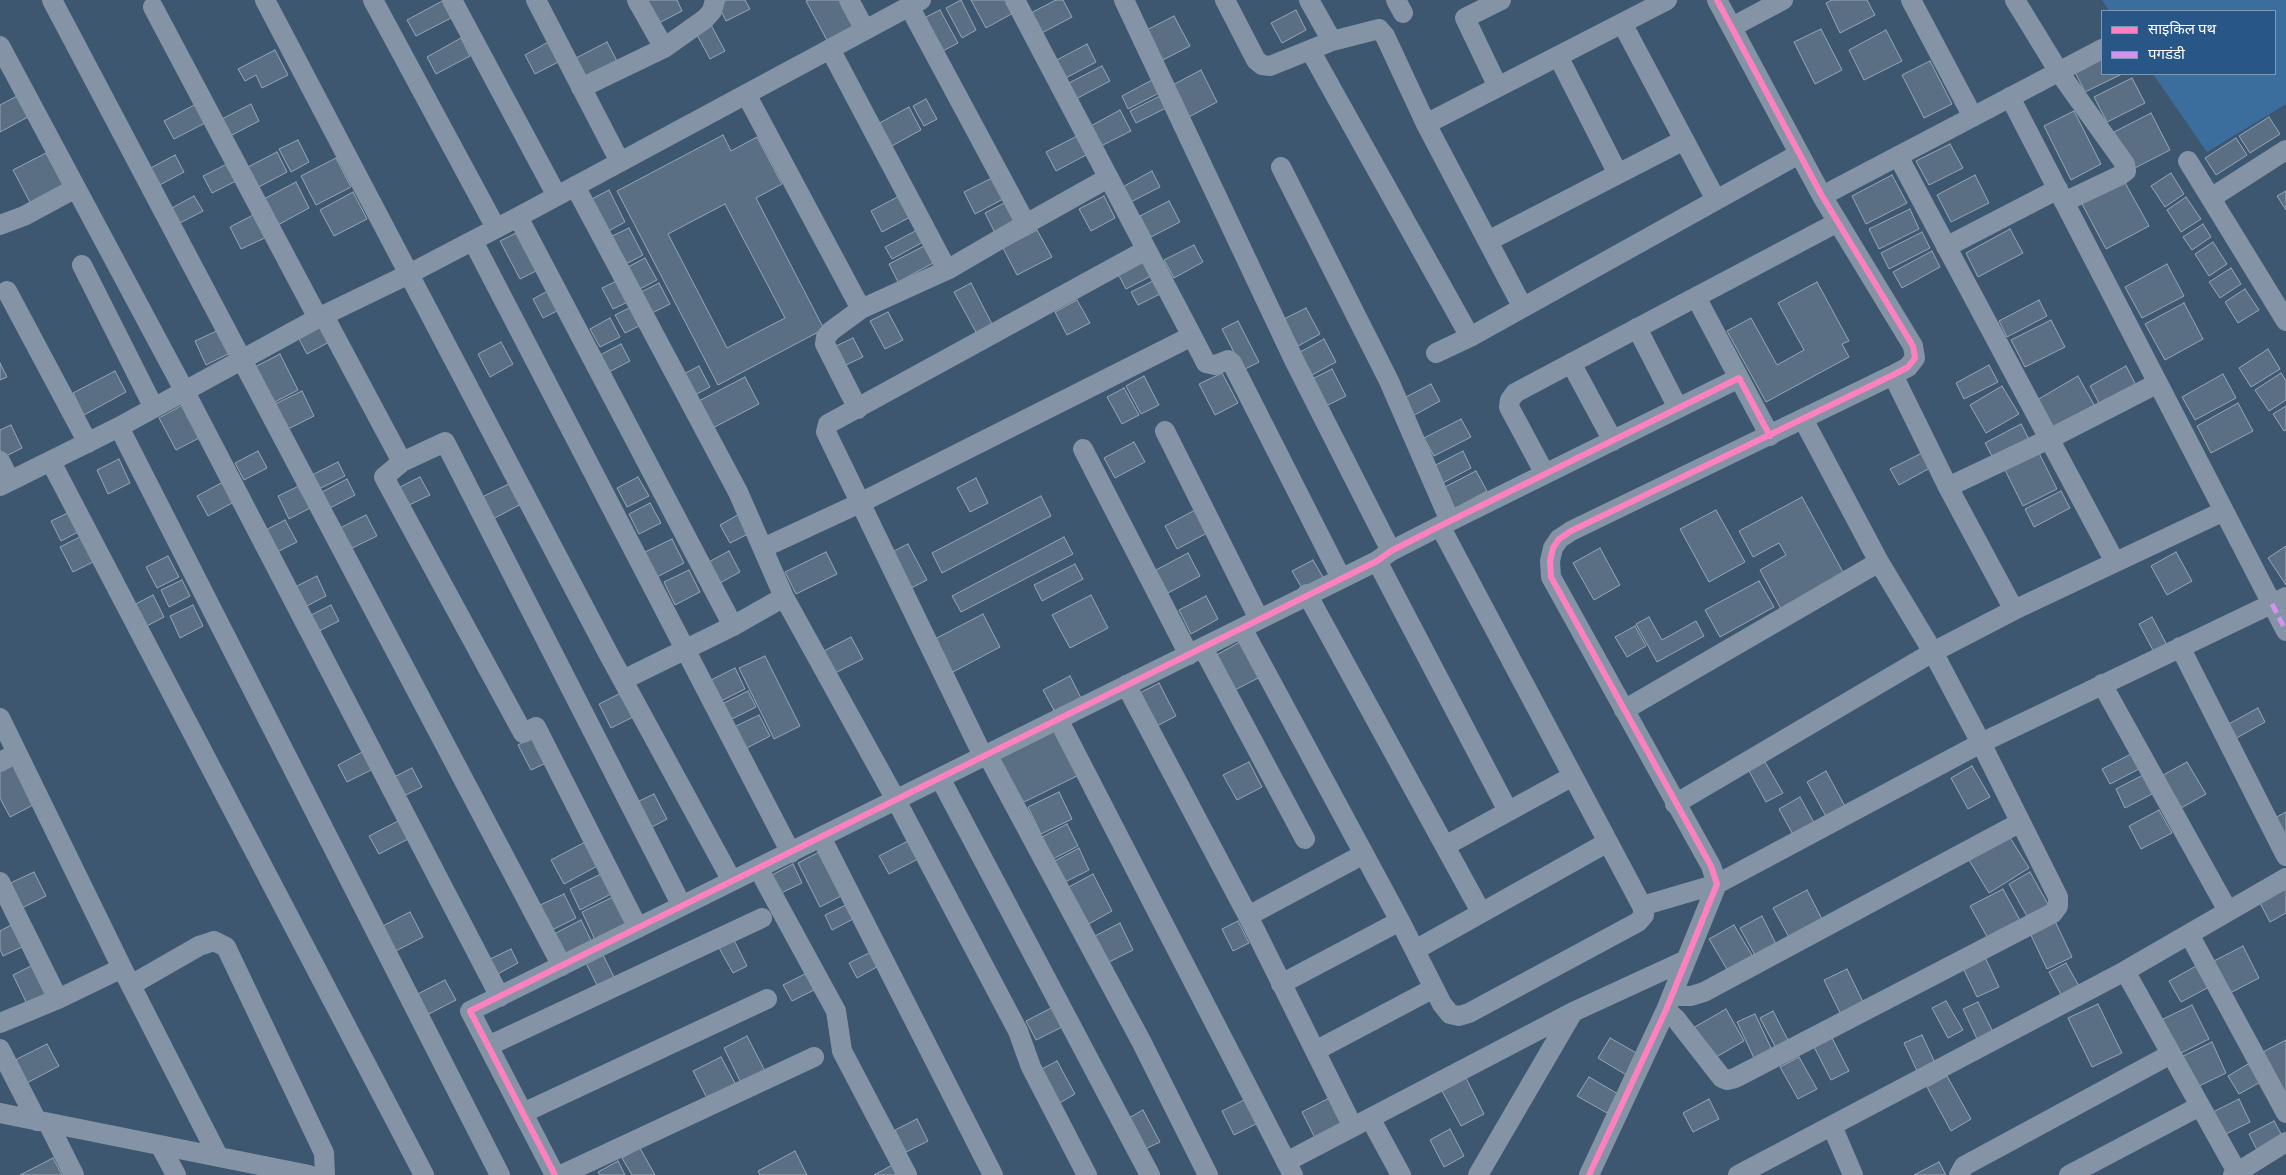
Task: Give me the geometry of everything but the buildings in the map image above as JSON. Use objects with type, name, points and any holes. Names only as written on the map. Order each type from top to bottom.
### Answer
[{"type":"street","points":[[52,0],[562,966]]},
{"type":"street","points":[[265,0],[623,680],[732,881]]},
{"type":"street","points":[[373,0],[496,228]]},
{"type":"street","points":[[452,0],[557,196]]},
{"type":"street","points":[[536,0],[620,162]]},
{"type":"street","points":[[637,0],[664,48]]},
{"type":"street","points":[[581,88],[664,48],[705,19],[712,11],[715,0]]},
{"type":"street","points":[[849,0],[865,30]]},
{"type":"street","points":[[1015,0],[1206,363],[1215,365],[1228,360],[1232,363],[1341,578]]},
{"type":"street","points":[[1124,0],[1295,362],[1384,556],[1508,811]]},
{"type":"street","points":[[1225,0],[1256,60],[1262,65],[1270,66],[1332,41],[1379,29],[1385,36],[1426,124],[1522,306]]},
{"type":"street","points":[[1309,0],[1332,41]]},
{"type":"street","points":[[1498,87],[1465,18],[1501,0]]},
{"type":"street","points":[[1426,124],[1667,0]]},
{"type":"street","points":[[1588,1175],[1669,1003],[1717,884],[1711,866],[1551,577],[1553,548],[1559,539],[1571,531],[1893,375],[1908,367],[1916,358],[1913,346],[1822,196],[1717,0]]},
{"type":"street","points":[[1732,27],[1783,0]]},
{"type":"street","points":[[1911,0],[1972,117]]},
{"type":"street","points":[[1946,247],[2061,196],[2121,175],[2126,170],[2122,157],[2059,72],[2016,0]]},
{"type":"street","points":[[0,461],[5,484],[51,462],[154,408],[241,358],[518,217],[915,3],[1026,224]]},
{"type":"street","points":[[153,7],[402,462]]},
{"type":"street","points":[[1622,23],[1716,200]]},
{"type":"street","points":[[0,46],[184,390],[500,997]]},
{"type":"street","points":[[830,49],[947,270]]},
{"type":"street","points":[[1310,50],[1470,336]]},
{"type":"street","points":[[1822,196],[2101,50]]},
{"type":"street","points":[[1558,56],[1618,174]]},
{"type":"street","points":[[746,94],[861,309]]},
{"type":"street","points":[[2010,97],[2224,511],[2279,600],[2286,631]]},
{"type":"street","points":[[1488,241],[1684,140]]},
{"type":"street","points":[[2211,198],[2286,150]]},
{"type":"street","points":[[1436,353],[1799,154]]},
{"type":"street","points":[[1898,156],[2115,562]]},
{"type":"street","points":[[2188,161],[2284,312]]},
{"type":"street","points":[[1165,431],[1250,623],[1364,854],[1442,1004],[1450,1014],[1459,1016],[1469,1013],[1638,922],[1644,915],[1642,906],[1573,776],[1445,523],[1389,381],[1281,167]]},
{"type":"street","points":[[858,409],[825,344],[826,336],[831,331],[861,309],[947,270],[1108,178]]},
{"type":"street","points":[[575,186],[738,492],[784,597],[896,800],[1018,1031],[1030,1067],[1087,1175]]},
{"type":"street","points":[[0,225],[24,216],[76,188]]},
{"type":"street","points":[[518,217],[733,626]]},
{"type":"street","points":[[1544,474],[1509,407],[1510,400],[1515,393],[1838,222]]},
{"type":"street","points":[[472,240],[791,852]]},
{"type":"street","points":[[1146,250],[828,424],[826,432],[985,755],[1141,1041],[1208,1175]]},
{"type":"street","points":[[82,265],[154,408]]},
{"type":"street","points":[[7,291],[88,443]]},
{"type":"street","points":[[1696,297],[1770,436]]},
{"type":"street","points":[[1637,328],[1678,408]]},
{"type":"street","points":[[763,548],[860,502],[1192,336]]},
{"type":"street","points":[[1571,363],[1613,441]]},
{"type":"street","points":[[1893,375],[1948,488],[2014,610]]},
{"type":"street","points":[[555,1175],[470,1011],[1196,651],[1445,523],[1739,378]]},
{"type":"street","points":[[1948,488],[2049,439],[2158,382]]},
{"type":"street","points":[[1669,1003],[1676,1019],[1722,1078],[1727,1080],[1735,1078],[2053,913],[2058,906],[2058,897],[1934,652],[1879,562],[1803,419]]},
{"type":"street","points":[[119,427],[500,1175]]},
{"type":"street","points":[[638,928],[536,727],[522,733],[384,477],[402,462],[445,442],[682,906]]},
{"type":"street","points":[[1083,449],[1196,651],[1305,838]]},
{"type":"street","points":[[51,462],[424,1175]]},
{"type":"street","points":[[1675,804],[1934,652],[2014,610],[2224,511]]},
{"type":"street","points":[[1624,710],[1879,562]]},
{"type":"street","points":[[1307,594],[1481,912]]},
{"type":"street","points":[[623,680],[733,626],[784,597]]},
{"type":"street","points":[[1642,906],[1717,884],[1981,743],[2279,600]]},
{"type":"street","points":[[2180,647],[2286,856]]},
{"type":"street","points":[[2102,684],[2228,911]]},
{"type":"street","points":[[1126,685],[1248,916],[1315,1051],[1362,1122],[1401,1175]]},
{"type":"street","points":[[0,718],[9,758],[126,976],[218,1156]]},
{"type":"street","points":[[1058,719],[1289,1169],[1362,1122],[1572,1012],[1686,960]]},
{"type":"street","points":[[1445,846],[1573,776]]},
{"type":"street","points":[[940,778],[1150,1175]]},
{"type":"street","points":[[1669,1003],[1704,992],[2019,823]]},
{"type":"street","points":[[821,837],[993,1175]]},
{"type":"street","points":[[1415,950],[1608,842]]},
{"type":"street","points":[[1248,916],[1364,854]]},
{"type":"street","points":[[758,868],[836,1011],[842,1051],[907,1175]]},
{"type":"street","points":[[1738,1175],[2125,971],[2286,878]]},
{"type":"street","points":[[0,882],[58,999]]},
{"type":"street","points":[[488,1046],[762,918]]},
{"type":"street","points":[[1281,984],[1400,921]]},
{"type":"street","points":[[2189,934],[2286,1113]]},
{"type":"street","points":[[0,1023],[58,999],[126,976],[214,941],[226,947],[324,1153],[325,1175]]},
{"type":"street","points":[[2125,971],[2200,1106],[2235,1174],[2286,1142]]},
{"type":"street","points":[[1315,1051],[1434,988]]},
{"type":"street","points":[[523,1113],[767,999]]},
{"type":"street","points":[[1478,1175],[1572,1012]]},
{"type":"street","points":[[0,1049],[74,1175]]},
{"type":"street","points":[[1959,1175],[1964,1166],[2171,1054]]},
{"type":"street","points":[[561,1175],[814,1057]]},
{"type":"street","points":[[2069,1175],[2200,1106]]},
{"type":"street","points":[[0,1113],[309,1175]]},
{"type":"street","points":[[1832,1126],[1853,1175]]},
{"type":"street","points":[[160,1145],[176,1175]]},
{"type":"shaded area","points":[[2102,0],[2286,0],[2286,104],[2207,152],[2154,75],[2276,75],[2276,10],[2108,10]]},
{"type":"marked path","points":[[2272,604],[2286,631]]},
{"type":"cycle path","points":[[1589,1175],[1666,1010],[1717,884],[1711,866],[1551,577],[1550,561],[1553,548],[1559,539],[1571,531],[1893,375],[1908,367],[1915,358],[1913,346],[1822,196],[1717,0]]},
{"type":"cycle path","points":[[555,1175],[470,1011],[1377,561],[1391,551],[1440,526],[1739,378],[1770,436]]}]
